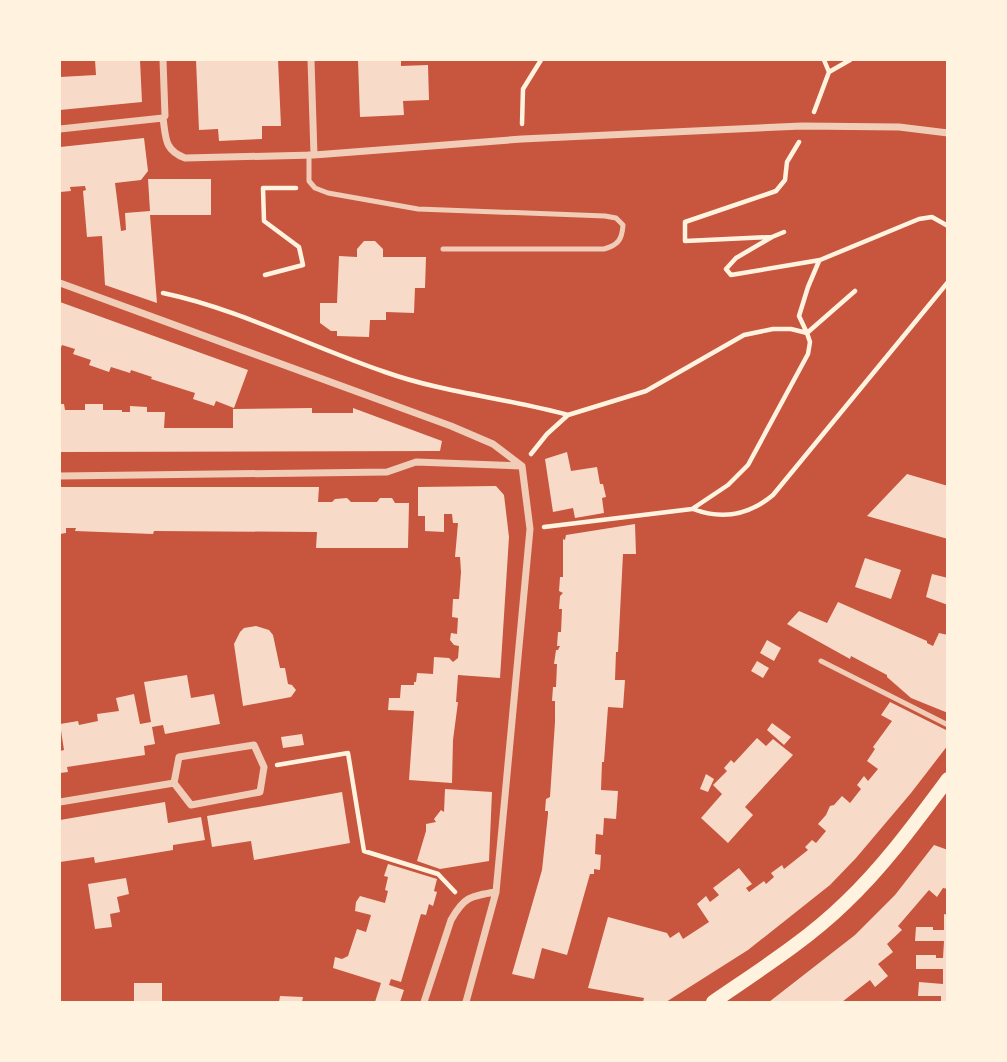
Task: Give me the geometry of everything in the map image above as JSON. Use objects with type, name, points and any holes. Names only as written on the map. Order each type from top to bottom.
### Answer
[{"type":"main road","points":[[713,1003],[785,952],[845,904],[876,871],[947,779]]},
{"type":"street","points":[[163,60],[163,118],[167,144],[174,154],[185,158],[312,155],[522,139],[802,126],[899,127],[947,133]]},
{"type":"street","points":[[311,60],[312,155]]},
{"type":"street","points":[[60,129],[163,118]]},
{"type":"street","points":[[60,283],[451,426],[493,444],[522,466],[530,529],[496,892],[466,1003]]},
{"type":"street","points":[[60,476],[387,472],[416,463],[522,466]]},
{"type":"street","points":[[254,745],[264,767],[260,792],[191,805],[174,783],[179,757],[254,745]]},
{"type":"street","points":[[60,802],[174,783]]},
{"type":"street","points":[[424,1003],[451,920],[463,901],[475,895],[496,892]]},
{"type":"lane","points":[[312,155],[309,181],[315,188],[328,193],[418,209],[604,216],[616,218],[623,225],[622,238],[615,246],[604,249],[443,249]]},
{"type":"lane","points":[[821,661],[947,725]]},
{"type":"path","points":[[522,139],[523,89],[541,60],[550,60]]},
{"type":"path","points":[[824,60],[829,72]]},
{"type":"path","points":[[802,126],[816,109],[829,72],[850,60]]},
{"type":"path","points":[[772,237],[685,241],[685,222],[776,191],[785,180],[787,162]]},
{"type":"path","points":[[265,275],[303,265],[299,247],[264,221],[263,188],[315,188]]},
{"type":"path","points":[[784,232],[736,258],[726,269],[731,275],[820,260],[919,219],[932,217],[947,226]]},
{"type":"path","points":[[530,529],[692,509],[728,485],[748,465],[808,354],[810,342],[800,316],[808,287],[820,260]]},
{"type":"path","points":[[692,509],[726,516],[758,508],[773,495],[947,282]]},
{"type":"path","points":[[807,333],[855,291]]},
{"type":"path","points":[[163,293],[199,301],[388,373],[455,392],[527,404],[568,415]]},
{"type":"path","points":[[522,466],[547,434],[568,415],[646,391],[744,335],[774,329],[807,333]]},
{"type":"path","points":[[284,764],[348,753],[364,851],[438,874],[463,901]]},
{"type":"building","points":[[95,60],[140,60],[142,102],[60,110],[60,77],[96,75]]},
{"type":"building","points":[[196,60],[278,60],[281,126],[262,126],[262,139],[219,141],[218,129],[199,130]]},
{"type":"building","points":[[358,60],[401,60],[401,66],[428,65],[429,100],[403,101],[404,115],[360,117]]},
{"type":"building","points":[[144,138],[148,171],[141,180],[115,183],[121,231],[126,230],[125,213],[150,211],[148,179],[211,179],[211,215],[150,215],[157,303],[105,285],[102,236],[87,237],[83,191],[86,190],[85,186],[70,187],[71,191],[60,192],[60,147]]},
{"type":"building","points":[[364,241],[375,241],[383,249],[383,257],[426,257],[425,288],[415,288],[414,313],[386,312],[386,320],[370,320],[369,337],[337,336],[337,331],[331,331],[320,323],[320,303],[337,303],[339,256],[357,257],[357,249]]},
{"type":"building","points":[[60,302],[248,370],[234,408],[216,401],[214,406],[193,399],[195,393],[131,370],[130,373],[111,367],[109,372],[89,365],[91,360],[73,354],[75,349],[62,345],[60,350]]},
{"type":"building","points":[[60,404],[64,404],[65,410],[85,410],[85,404],[103,404],[103,410],[122,412],[130,412],[130,406],[147,407],[147,412],[165,412],[164,428],[233,428],[233,409],[312,408],[312,413],[353,413],[353,408],[442,441],[440,451],[60,452]]},
{"type":"building","points":[[567,452],[571,471],[597,467],[606,497],[602,498],[604,513],[575,518],[573,508],[553,512],[545,459]]},
{"type":"building","points":[[907,474],[948,486],[948,539],[867,516]]},
{"type":"building","points":[[496,486],[504,495],[509,537],[500,678],[458,675],[452,783],[409,780],[414,711],[388,710],[389,698],[400,698],[401,685],[414,685],[417,673],[433,674],[434,657],[449,658],[453,662],[458,658],[459,646],[450,640],[451,633],[457,634],[458,618],[452,617],[453,599],[459,599],[461,572],[460,557],[455,557],[458,523],[453,523],[452,514],[444,514],[444,532],[425,531],[425,516],[418,516],[418,487]]},
{"type":"building","points":[[60,487],[319,487],[318,502],[347,498],[351,502],[377,502],[380,498],[392,498],[395,503],[409,503],[408,548],[316,548],[317,532],[154,531],[153,534],[75,531],[76,528],[66,528],[66,533],[60,534]]},
{"type":"building","points":[[635,524],[636,554],[623,554],[616,652],[615,680],[625,680],[623,708],[608,707],[602,762],[601,790],[618,791],[616,819],[604,818],[603,835],[596,834],[595,854],[601,855],[600,870],[594,869],[594,874],[590,874],[567,955],[542,948],[534,979],[512,974],[542,870],[548,814],[548,811],[545,811],[546,799],[550,797],[555,722],[555,701],[552,701],[557,664],[554,664],[556,650],[560,646],[557,646],[558,632],[561,632],[562,609],[559,609],[560,596],[563,593],[559,591],[560,577],[563,577],[563,539],[565,540],[566,535]]},
{"type":"building","points":[[865,558],[901,570],[891,599],[855,587]]},
{"type":"building","points":[[932,574],[948,578],[948,605],[926,597]]},
{"type":"building","points":[[838,602],[933,646],[939,633],[948,635],[948,713],[911,698],[887,675],[851,656],[850,659],[787,624],[799,611],[827,623]]},
{"type":"building","points":[[256,626],[269,630],[273,635],[280,668],[285,668],[288,684],[296,690],[291,697],[243,706],[234,644],[244,628]]},
{"type":"building","points":[[767,640],[781,648],[774,661],[760,653]]},
{"type":"building","points":[[757,661],[769,668],[763,678],[751,671]]},
{"type":"building","points":[[187,675],[191,698],[214,694],[220,724],[165,734],[163,725],[152,727],[155,744],[144,746],[145,755],[67,767],[68,772],[60,773],[60,751],[64,750],[60,724],[78,721],[79,725],[98,721],[97,714],[119,711],[116,698],[134,694],[140,724],[151,722],[144,682]]},
{"type":"building","points":[[890,702],[948,731],[948,745],[911,793],[830,885],[748,950],[666,1002],[643,1002],[644,998],[588,988],[608,917],[667,933],[670,938],[679,932],[683,939],[709,922],[697,904],[706,896],[710,902],[719,895],[713,888],[739,868],[752,884],[746,888],[749,892],[764,881],[766,884],[774,877],[771,873],[782,865],[784,869],[808,850],[805,847],[812,840],[816,843],[826,831],[818,824],[830,806],[842,796],[850,803],[861,789],[857,785],[864,776],[868,781],[878,769],[867,761],[875,749],[873,747],[892,721],[881,715]]},
{"type":"building","points":[[772,723],[791,737],[784,745],[767,730]]},
{"type":"building","points":[[302,734],[304,745],[283,748],[281,737]]},
{"type":"building","points":[[757,738],[766,746],[773,739],[793,755],[745,807],[753,815],[728,843],[701,818],[722,794],[713,785],[727,771],[724,768],[731,760],[734,763]]},
{"type":"building","points":[[706,774],[714,779],[708,792],[700,789]]},
{"type":"building","points":[[445,789],[492,792],[489,861],[440,869],[417,861],[426,824],[436,822],[434,819],[441,810],[444,812]]},
{"type":"building","points":[[342,792],[350,843],[254,860],[251,841],[212,847],[207,816]]},
{"type":"building","points":[[165,802],[168,823],[201,817],[205,840],[173,845],[173,850],[95,863],[94,857],[60,862],[60,820]]},
{"type":"building","points":[[934,845],[948,850],[948,889],[943,888],[937,897],[929,890],[898,926],[902,930],[887,944],[893,952],[878,964],[888,976],[875,987],[870,980],[842,1002],[769,1002],[855,935],[895,895]]},
{"type":"building","points":[[388,864],[437,879],[434,891],[437,892],[433,906],[429,904],[426,915],[421,914],[401,982],[391,979],[389,985],[404,990],[400,1002],[375,1002],[381,983],[333,968],[335,957],[342,959],[348,956],[357,929],[366,932],[371,915],[355,911],[360,896],[385,903],[388,877],[384,876]]},
{"type":"building","points":[[126,878],[129,894],[117,897],[120,912],[110,914],[112,927],[95,929],[88,884]]},
{"type":"building","points":[[944,914],[948,915],[948,1002],[941,1002],[941,996],[918,996],[919,982],[943,984],[943,969],[916,969],[916,955],[936,955],[936,958],[943,958],[944,941],[915,941],[916,927],[944,930]]},
{"type":"building","points":[[134,983],[162,983],[162,1002],[134,1002]]},
{"type":"building","points":[[280,996],[303,997],[302,1002],[279,1002]]}]
